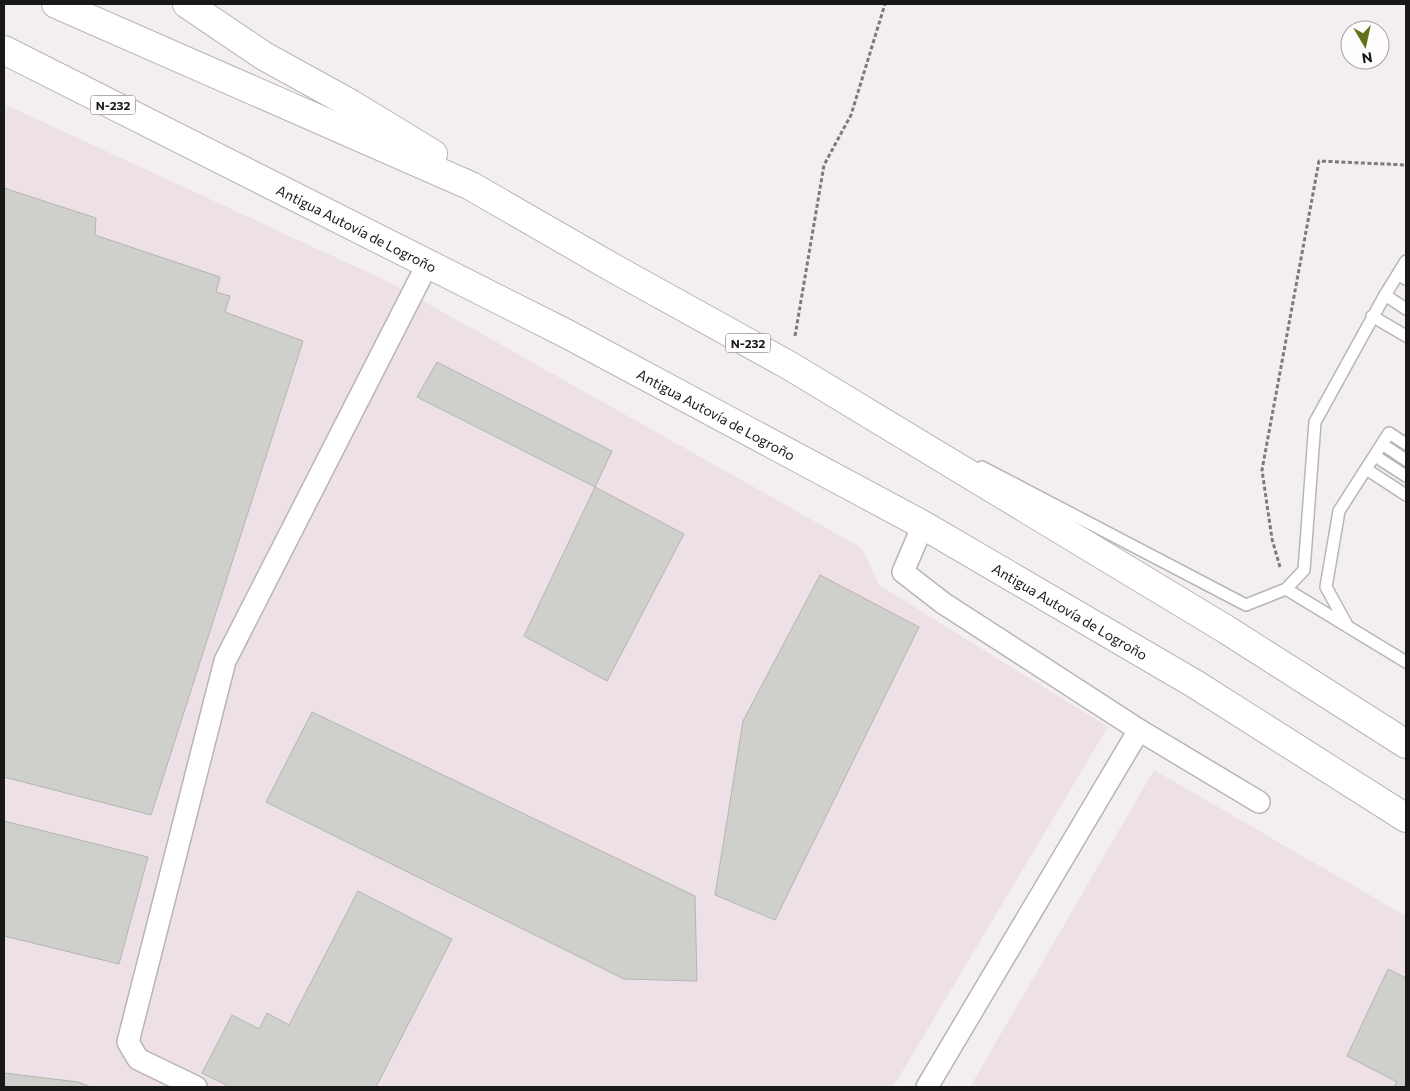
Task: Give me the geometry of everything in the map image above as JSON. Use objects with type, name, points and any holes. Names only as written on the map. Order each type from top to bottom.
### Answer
[{"type":"highway","name":"N-232","points":[[56,4],[471,186],[615,269],[790,366],[1227,630],[1406,744]]},
{"type":"highway","points":[[186,4],[264,56],[351,104],[426,149],[471,186]]},
{"type":"highway","name":"Antigua Autovía de Logroño","points":[[4,50],[569,335],[923,524],[1195,684],[1406,818]]},
{"type":"street","points":[[196,1087],[138,1059],[128,1042],[225,661],[428,263]]},
{"type":"street","points":[[923,524],[903,572],[943,603],[1139,730],[1259,802]]},
{"type":"street","points":[[927,1087],[1139,730]]},
{"type":"lane","points":[[790,366],[1246,605],[1286,589],[1304,570],[1315,422],[1372,316],[1385,295],[1402,277],[1406,261]]},
{"type":"lane","points":[[1385,295],[1406,308]]},
{"type":"lane","points":[[1372,316],[1406,336]]},
{"type":"lane","points":[[1348,627],[1326,587],[1339,511],[1389,433],[1406,444]]},
{"type":"lane","points":[[1382,444],[1406,460]]},
{"type":"lane","points":[[1375,456],[1406,476]]},
{"type":"lane","points":[[1366,469],[1406,495]]},
{"type":"lane","points":[[1286,589],[1406,662]]},
{"type":"path","points":[[790,366],[824,165],[851,115],[885,4]]},
{"type":"path","points":[[1286,589],[1272,539],[1262,470],[1318,161],[1406,165]]},
{"type":"shaded area","points":[[4,104],[393,284],[862,548],[879,585],[1108,727],[893,1087],[4,1087]]},
{"type":"shaded area","points":[[1154,770],[1406,916],[1406,1087],[970,1087]]},
{"type":"building","points":[[4,188],[96,218],[95,235],[220,277],[216,292],[230,296],[225,312],[303,341],[151,815],[4,777]]},
{"type":"building","points":[[437,362],[612,451],[595,487],[417,397]]},
{"type":"building","points":[[595,487],[684,534],[607,681],[524,636]]},
{"type":"building","points":[[820,575],[919,627],[775,920],[715,895],[743,721]]},
{"type":"building","points":[[312,712],[695,896],[697,981],[624,979],[266,802]]},
{"type":"building","points":[[4,821],[148,857],[119,964],[4,936]]},
{"type":"building","points":[[358,891],[452,939],[376,1087],[230,1087],[202,1073],[232,1015],[259,1029],[267,1013],[289,1025]]},
{"type":"building","points":[[1388,969],[1406,978],[1406,1087],[1394,1087],[1397,1082],[1347,1056]]},
{"type":"building","points":[[4,1073],[78,1082],[91,1087],[4,1087]]}]
